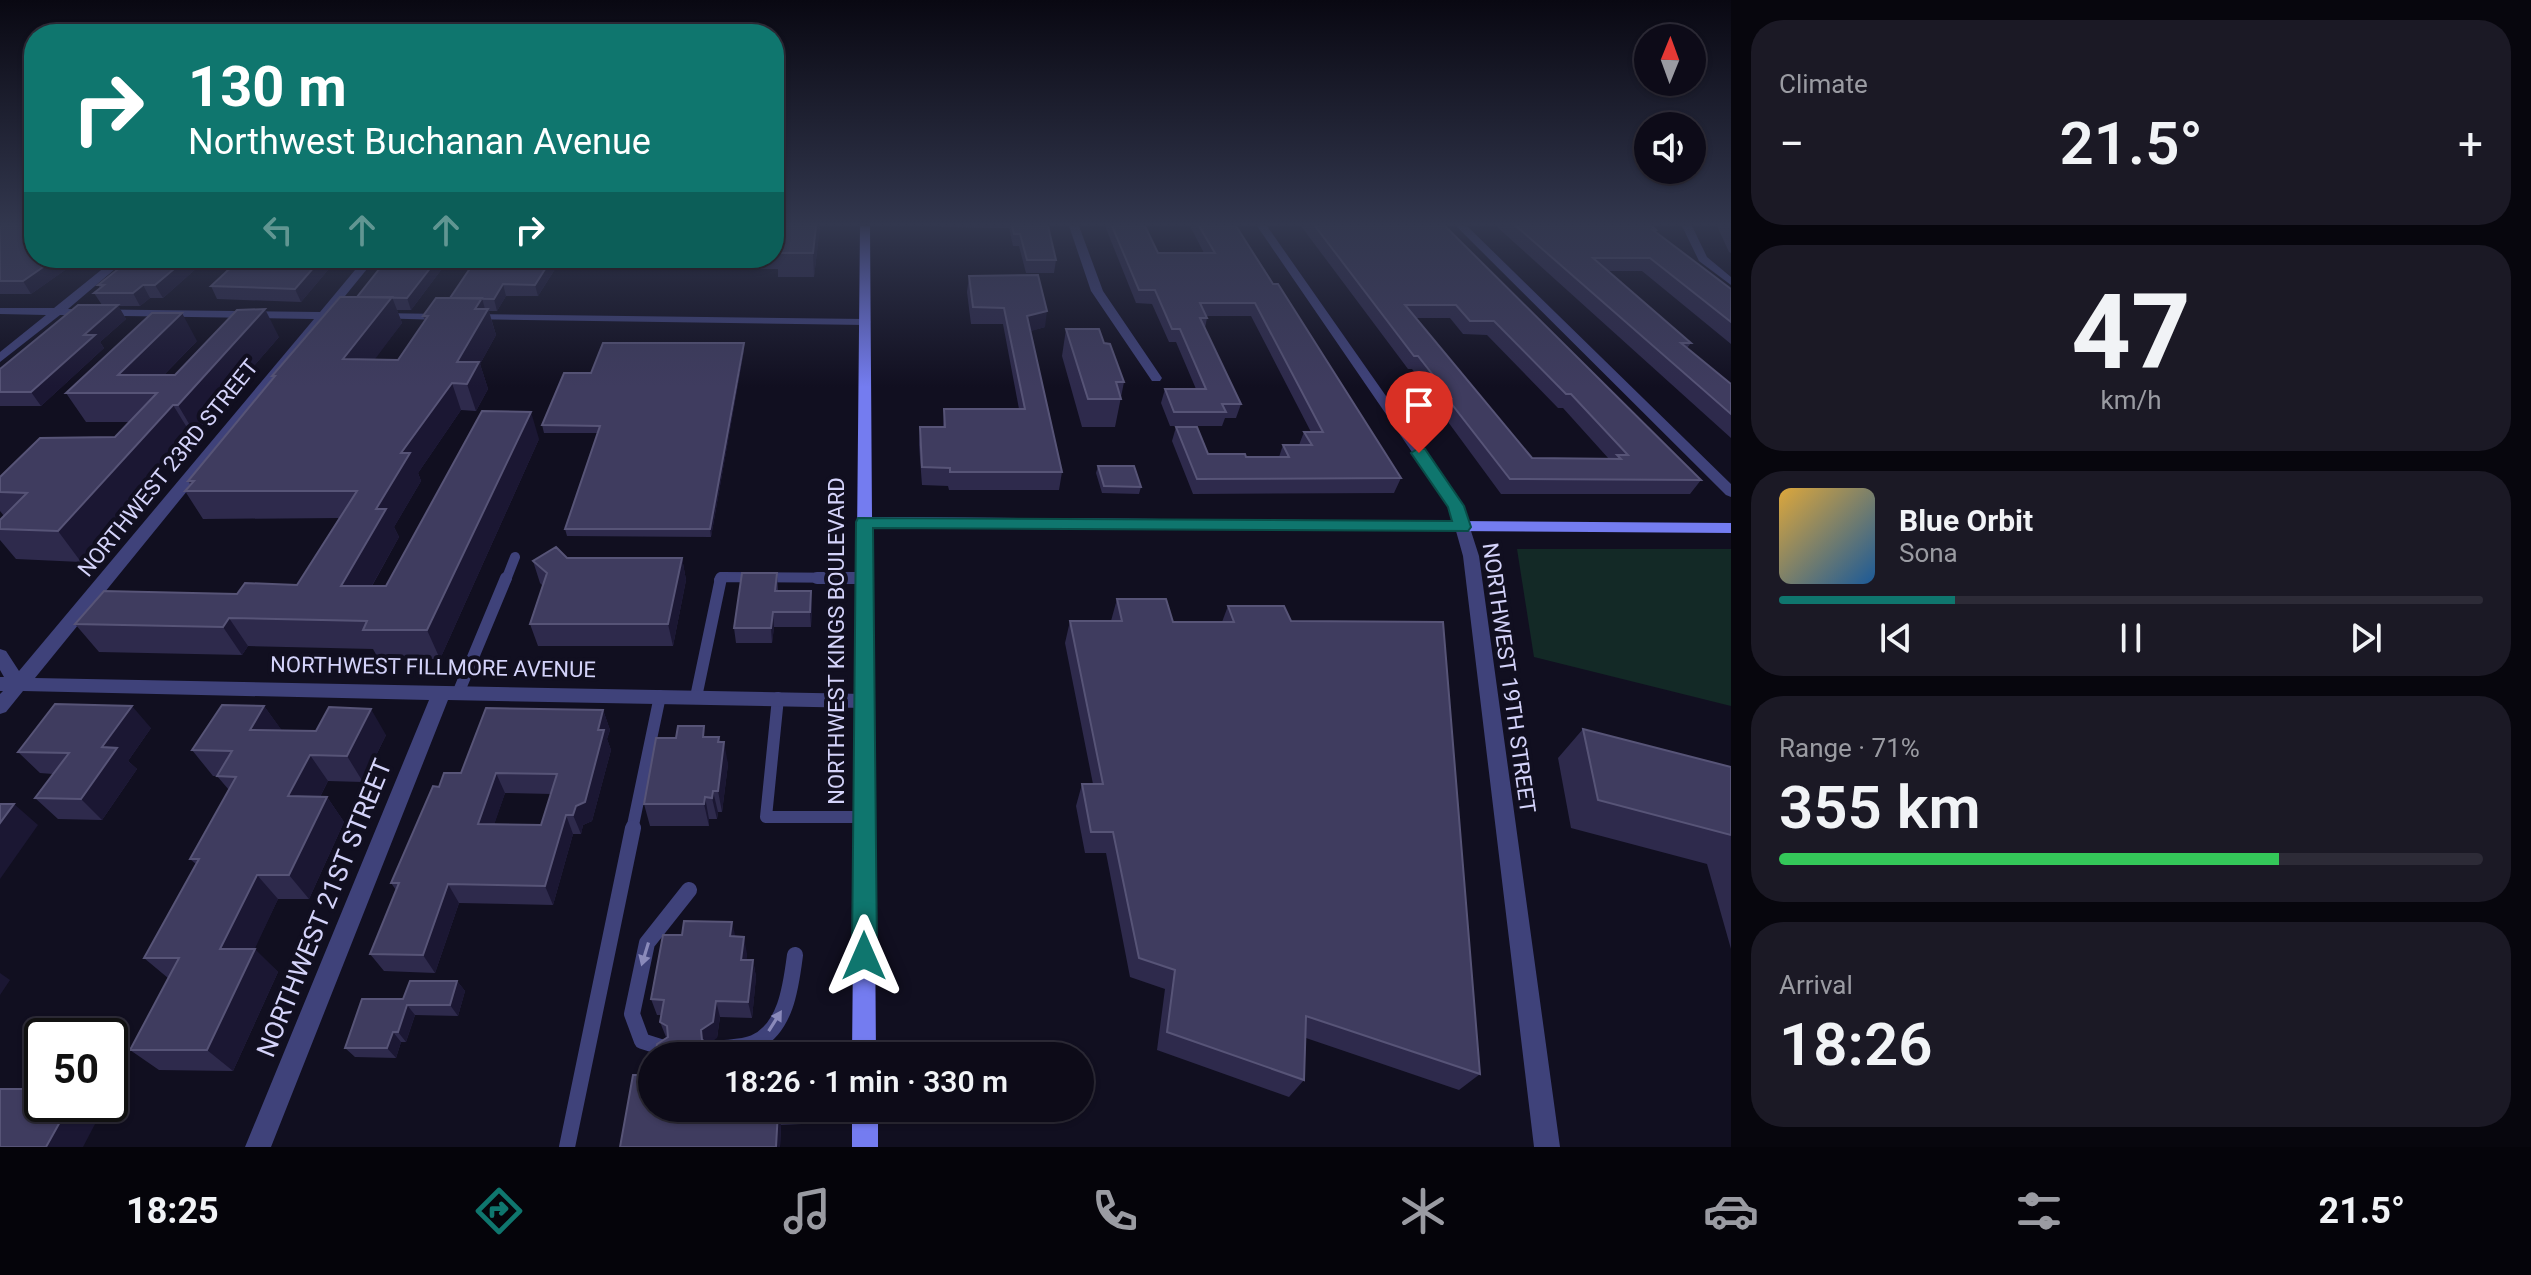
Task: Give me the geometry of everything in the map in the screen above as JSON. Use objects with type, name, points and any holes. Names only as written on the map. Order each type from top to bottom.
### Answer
[{"type":"main road","name":"NORTHWEST KINGS BOULEVARD","points":[[864,1042],[865,280]]},
{"type":"main road","points":[[864,522],[1731,528]]},
{"type":"main road","points":[[865,1122],[865,1147]]},
{"type":"street","points":[[0,358],[97,280]]},
{"type":"street","name":"NORTHWEST 23RD STREET","points":[[0,707],[9,684],[354,280]]},
{"type":"street","points":[[1093,280],[1097,291],[1156,378]]},
{"type":"street","name":"NORTHWEST 19TH STREET","points":[[1299,280],[1456,506],[1471,556],[1547,1147]]},
{"type":"street","points":[[1515,280],[1731,492]]},
{"type":"street","points":[[0,311],[356,316]]},
{"type":"street","points":[[370,316],[865,322]]},
{"type":"street","points":[[0,656],[9,684]]},
{"type":"street","name":"NORTHWEST FILLMORE AVENUE","points":[[9,684],[864,701]]},
{"type":"street","name":"NORTHWEST 21ST STREET","points":[[258,1147],[451,691]]},
{"type":"lane","points":[[451,691],[515,557]]},
{"type":"lane","points":[[696,697],[722,577],[864,578]]},
{"type":"lane","points":[[567,1147],[660,696]]},
{"type":"lane","points":[[778,698],[766,817],[864,817]]},
{"type":"lane","points":[[645,1042],[642,1041],[632,1014],[647,943],[689,890]]},
{"type":"lane","points":[[756,1042],[766,1035],[792,987],[795,955]]},
{"type":"green space","points":[[1517,549],[1731,549],[1731,706],[1534,657]]},
{"type":"building","points":[[105,280],[161,280],[155,285],[143,285],[133,293],[94,293],[104,285],[98,285]]},
{"type":"building","points":[[218,280],[303,280],[295,289],[211,286]]},
{"type":"building","points":[[371,280],[421,280],[407,298],[357,297]]},
{"type":"building","points":[[462,280],[538,280],[535,285],[503,284],[494,299],[450,298]]},
{"type":"building","points":[[969,280],[1039,280],[1047,311],[1027,316],[1062,472],[950,472],[950,468],[922,467],[920,427],[945,427],[944,409],[1025,409],[1004,308],[973,307]]},
{"type":"building","points":[[1135,280],[1270,280],[1273,284],[1278,284],[1401,478],[1197,479],[1176,427],[1197,427],[1208,454],[1245,454],[1246,457],[1289,457],[1283,445],[1312,445],[1304,432],[1323,432],[1255,303],[1200,303],[1207,318],[1200,318],[1241,404],[1222,404],[1226,412],[1174,412],[1165,389],[1206,389],[1180,329],[1172,329],[1155,290],[1139,290]]},
{"type":"building","points":[[1356,280],[1499,280],[1701,480],[1510,479],[1418,356],[1414,356]],"holes":[[[1405,305],[1456,305],[1470,321],[1494,321],[1566,394],[1571,394],[1628,455],[1617,455],[1621,459],[1532,458]]]},
{"type":"building","points":[[1577,280],[1618,280],[1691,343],[1681,343],[1731,384],[1731,414]]},
{"type":"building","points":[[1677,280],[1718,280],[1731,289],[1731,322]]},
{"type":"building","points":[[340,297],[392,297],[343,359],[398,360],[428,316],[423,316],[436,298],[482,298],[475,309],[488,309],[457,362],[479,362],[467,384],[452,383],[401,453],[410,453],[376,509],[386,509],[341,586],[386,586],[482,411],[531,412],[427,630],[363,630],[367,621],[229,618],[223,627],[75,624],[104,591],[237,594],[245,583],[297,585],[357,491],[185,491],[194,481],[188,481]]},
{"type":"building","points":[[78,305],[118,305],[84,335],[95,335],[31,392],[0,392],[0,369]]},
{"type":"building","points":[[265,309],[58,531],[0,529],[0,520],[27,493],[0,492],[0,477],[40,438],[115,437],[157,393],[66,393],[152,313],[182,313],[118,375],[175,375],[237,310]]},
{"type":"building","points":[[1066,329],[1099,329],[1104,343],[1110,344],[1124,382],[1116,382],[1121,399],[1088,399]]},
{"type":"building","points":[[603,343],[744,343],[710,529],[565,529],[600,426],[542,425],[564,373],[591,373]]},
{"type":"building","points":[[1098,466],[1134,466],[1141,487],[1104,486]]},
{"type":"building","points":[[556,547],[567,558],[682,558],[668,624],[530,624],[547,573],[533,561]]},
{"type":"building","points":[[742,573],[777,573],[775,591],[811,591],[810,612],[773,612],[771,628],[734,628]]},
{"type":"building","points":[[1117,599],[1166,599],[1173,622],[1234,622],[1228,606],[1284,606],[1291,621],[1443,622],[1480,1074],[1306,1016],[1304,1080],[1167,1032],[1175,970],[1139,958],[1113,832],[1091,832],[1082,784],[1103,784],[1070,621],[1122,621]]},
{"type":"building","points":[[55,704],[132,706],[102,747],[117,748],[81,799],[35,798],[69,753],[18,752]]},
{"type":"building","points":[[222,705],[264,706],[250,730],[316,731],[329,707],[371,709],[347,756],[310,755],[288,796],[327,797],[289,875],[257,875],[220,949],[255,949],[207,1050],[130,1050],[179,958],[144,958],[199,859],[190,859],[236,777],[217,776],[232,751],[192,750]]},
{"type":"building","points":[[486,708],[603,710],[598,730],[604,730],[585,802],[576,806],[573,815],[566,815],[545,886],[448,884],[423,955],[370,954],[399,883],[391,883],[433,786],[439,787],[444,773],[461,773]],"holes":[[[496,773],[557,774],[541,825],[478,824]]]},
{"type":"building","points":[[678,726],[704,726],[703,737],[719,737],[718,742],[724,742],[718,791],[713,791],[712,798],[705,797],[704,804],[644,804],[656,738],[676,738]]},
{"type":"building","points":[[1583,729],[1731,767],[1731,835],[1598,800]]},
{"type":"building","points":[[0,804],[14,804],[0,823]]},
{"type":"building","points":[[684,921],[732,922],[730,936],[744,937],[741,960],[753,960],[748,1002],[716,1001],[713,1022],[701,1030],[702,1040],[706,1042],[660,1042],[668,1037],[667,1026],[660,1022],[664,1000],[651,999],[663,935],[682,935]]},
{"type":"building","points":[[410,981],[457,981],[450,1005],[407,1005],[398,1032],[393,1032],[387,1048],[345,1048],[362,999],[403,999]]},
{"type":"building","points":[[633,1075],[638,1075],[638,1122],[777,1122],[776,1147],[620,1147]]},
{"type":"building","points":[[0,1089],[24,1089],[24,1122],[60,1122],[46,1147],[0,1147]]},
{"type":"route","points":[[864,956],[864,522],[1462,527],[1456,506],[1419,453]]}]
